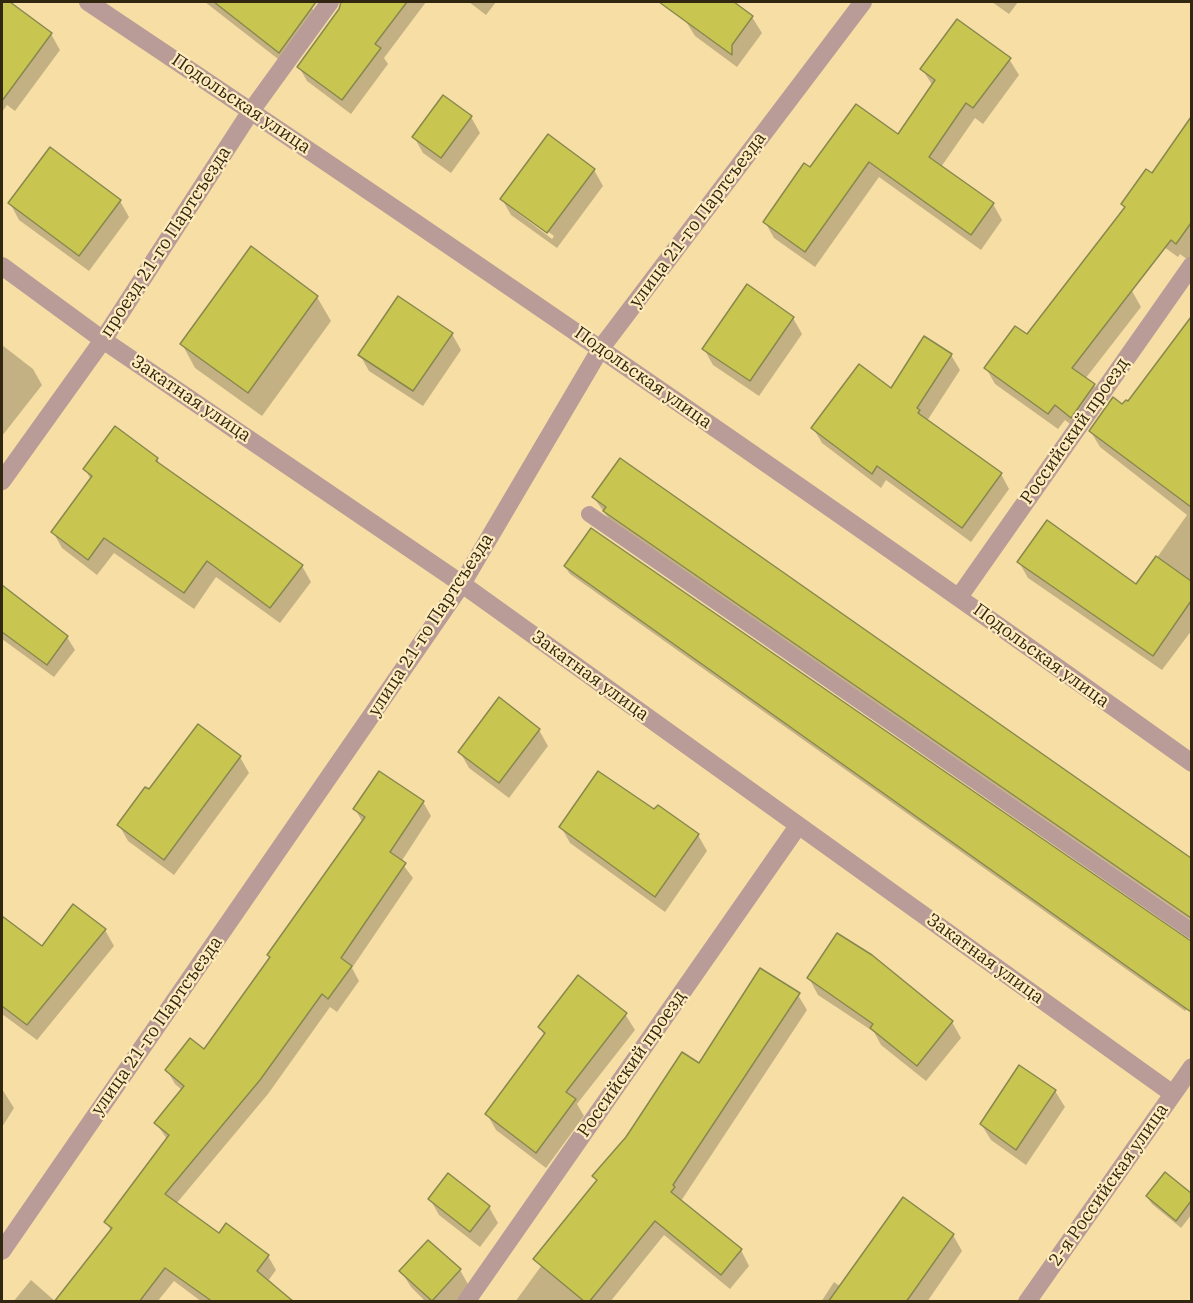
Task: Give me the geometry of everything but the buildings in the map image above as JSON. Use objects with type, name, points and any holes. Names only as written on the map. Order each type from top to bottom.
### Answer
[{"type":"street","name":"Подольская улица","points":[[88,2],[601,348],[959,597],[1191,763]]},
{"type":"street","name":"проезд 21-го Партсъезда","points":[[2,482],[103,340],[251,111],[330,2]]},
{"type":"street","name":"улица 21-го Партсъезда","points":[[2,1251],[462,584],[601,348],[863,2]]},
{"type":"street","name":"Российский проезд","points":[[959,597],[1191,265]]},
{"type":"street","name":"Закатная улица","points":[[2,266],[103,340],[462,584],[1173,1094]]},
{"type":"street","name":"Российский проезд","points":[[466,1302],[798,826]]},
{"type":"street","name":"2-я Российская улица","points":[[1027,1302],[1191,1067]]},
{"type":"lane","points":[[589,514],[1191,931]]}]
